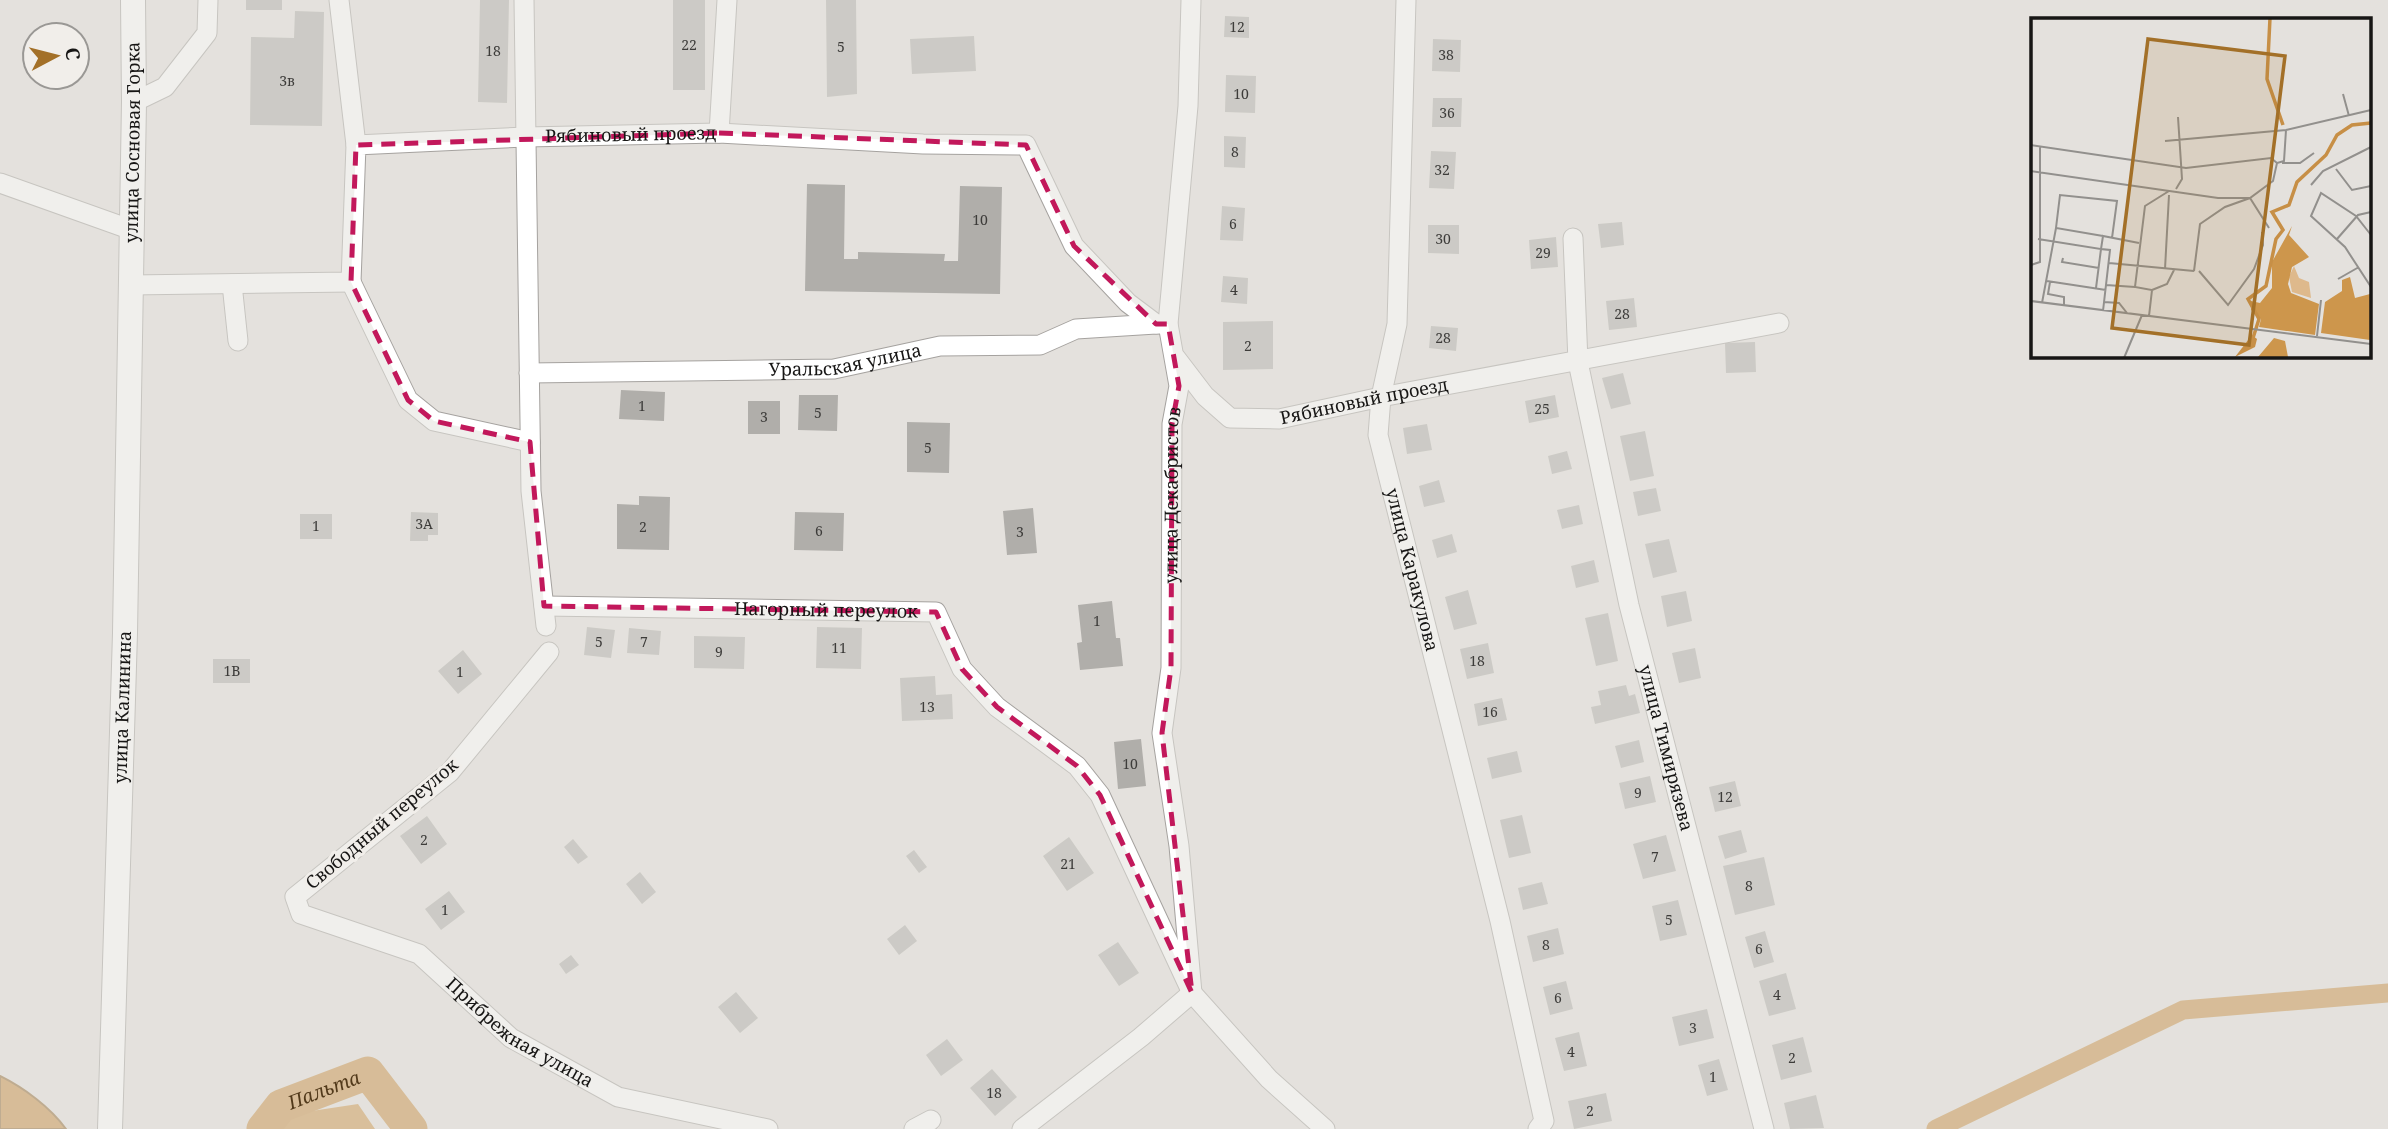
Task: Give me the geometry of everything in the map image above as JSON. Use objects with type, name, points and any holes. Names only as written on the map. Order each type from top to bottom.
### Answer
[{"type":"main road","name":"улица Сосновая Горка","points":[[131,285],[133,0]]},
{"type":"main road","name":"улица Калинина","points":[[110,1129],[125,633],[131,285]]},
{"type":"street","points":[[134,102],[165,87],[207,33],[208,0]]},
{"type":"street","points":[[339,0],[356,145],[351,282],[408,400],[434,421],[530,442]]},
{"type":"street","points":[[524,0],[531,491],[546,626]]},
{"type":"street","points":[[719,133],[727,0]]},
{"type":"street","name":"улица Декабристов","points":[[1191,0],[1188,106],[1162,324],[1175,356],[1179,386],[1172,425],[1171,668],[1162,733],[1179,846],[1192,993]]},
{"type":"street","name":"улица Каракулова","points":[[1406,0],[1397,324],[1381,397],[1378,435],[1500,920],[1544,1121],[1538,1129]]},
{"type":"street","name":"Рябиновый проезд","points":[[356,145],[719,133],[923,144],[1026,145],[1074,246],[1128,303],[1162,324]]},
{"type":"street","points":[[0,183],[132,230]]},
{"type":"street","name":"улица Тимирязева","points":[[1573,238],[1578,362],[1629,605],[1765,1129]]},
{"type":"street","points":[[131,285],[351,282]]},
{"type":"street","points":[[232,284],[238,341]]},
{"type":"street","name":"Рябиновый проезд","points":[[1175,356],[1205,396],[1230,418],[1279,419],[1381,397],[1779,323]]},
{"type":"street","name":"Уральская улица","points":[[529,373],[834,369],[940,346],[1040,345],[1076,329],[1162,324]]},
{"type":"street","name":"Нагорный переулок","points":[[544,606],[936,611],[961,669],[997,707],[1077,766],[1100,795],[1192,993]]},
{"type":"street","name":"Свободный переулок","points":[[295,897],[450,772],[549,652]]},
{"type":"street","name":"Прибрежная улица","points":[[295,897],[300,914],[419,954],[511,1038],[618,1097],[768,1129]]},
{"type":"street","points":[[1023,1129],[1141,1037],[1192,993],[1269,1079],[1325,1129]]},
{"type":"highlighted area","points":[[719,133],[1026,145],[1074,246],[1156,324],[1168,324],[1179,386],[1172,424],[1171,668],[1162,733],[1192,993],[1100,795],[1077,766],[997,707],[962,669],[936,612],[544,606],[530,442],[434,421],[408,400],[351,282],[356,145]]},
{"type":"shaded area","points":[[0,1076],[36,1099],[66,1129],[0,1129]]},
{"type":"shaded area","points":[[358,1104],[375,1129],[277,1129],[279,1118],[286,1110],[305,1112]]},
{"type":"building","points":[[246,0],[282,0],[282,10],[246,10]]},
{"type":"building","points":[[480,0],[509,0],[507,103],[478,102]]},
{"type":"building","points":[[673,0],[705,0],[705,90],[673,90]]},
{"type":"building","points":[[826,0],[856,0],[857,94],[827,97]]},
{"type":"building","points":[[295,11],[324,12],[322,126],[250,125],[251,37],[294,38]]},
{"type":"building","points":[[1225,16],[1249,17],[1249,38],[1224,37]]},
{"type":"building","points":[[974,36],[976,71],[912,74],[910,39]]},
{"type":"building","points":[[1433,39],[1461,40],[1460,72],[1432,71]]},
{"type":"building","points":[[1226,75],[1256,76],[1255,113],[1225,112]]},
{"type":"building","points":[[1433,98],[1462,98],[1461,127],[1432,127]]},
{"type":"building","points":[[1224,136],[1246,137],[1245,168],[1224,167]]},
{"type":"building","points":[[1431,151],[1456,152],[1454,189],[1429,188]]},
{"type":"building","points":[[807,184],[845,185],[844,259],[858,259],[858,252],[945,254],[944,261],[958,261],[960,186],[1002,187],[1000,294],[805,291]]},
{"type":"building","points":[[1222,206],[1245,208],[1243,241],[1220,240]]},
{"type":"building","points":[[1622,222],[1624,245],[1601,248],[1598,224]]},
{"type":"building","points":[[1428,225],[1459,225],[1459,254],[1428,253]]},
{"type":"building","points":[[1556,237],[1558,267],[1531,269],[1529,240]]},
{"type":"building","points":[[1223,276],[1248,278],[1247,304],[1221,302]]},
{"type":"building","points":[[1634,298],[1637,327],[1609,330],[1606,301]]},
{"type":"building","points":[[1273,321],[1273,369],[1223,370],[1223,322]]},
{"type":"building","points":[[1431,326],[1458,328],[1456,351],[1429,348]]},
{"type":"building","points":[[1755,342],[1756,372],[1726,373],[1725,343]]},
{"type":"building","points":[[1623,373],[1631,404],[1611,409],[1602,378]]},
{"type":"building","points":[[621,390],[665,392],[664,421],[619,419]]},
{"type":"building","points":[[799,395],[838,395],[837,431],[798,430]]},
{"type":"building","points":[[1555,395],[1559,417],[1529,423],[1525,401]]},
{"type":"building","points":[[748,401],[780,401],[780,434],[748,434]]},
{"type":"building","points":[[907,422],[950,423],[949,473],[907,472]]},
{"type":"building","points":[[1427,424],[1432,450],[1407,454],[1403,428]]},
{"type":"building","points":[[1645,431],[1654,476],[1630,481],[1620,436]]},
{"type":"building","points":[[1567,451],[1572,469],[1552,474],[1548,456]]},
{"type":"building","points":[[1439,480],[1445,502],[1424,507],[1419,486]]},
{"type":"building","points":[[1656,488],[1661,511],[1638,516],[1633,492]]},
{"type":"building","points":[[639,496],[670,497],[669,550],[617,549],[617,504],[639,505]]},
{"type":"building","points":[[1579,505],[1583,524],[1562,529],[1557,510]]},
{"type":"building","points":[[1033,508],[1037,553],[1007,555],[1003,511]]},
{"type":"building","points":[[411,512],[438,513],[438,535],[428,535],[428,541],[410,541]]},
{"type":"building","points":[[795,512],[844,513],[843,551],[794,550]]},
{"type":"building","points":[[300,514],[332,514],[332,539],[300,539]]},
{"type":"building","points":[[1452,534],[1457,552],[1437,558],[1432,540]]},
{"type":"building","points":[[1669,539],[1677,572],[1653,578],[1645,544]]},
{"type":"building","points":[[1594,560],[1599,582],[1576,588],[1571,566]]},
{"type":"building","points":[[1468,590],[1477,624],[1454,630],[1445,597]]},
{"type":"building","points":[[1686,591],[1692,621],[1667,627],[1661,596]]},
{"type":"building","points":[[1112,601],[1116,638],[1120,638],[1123,666],[1080,670],[1077,643],[1082,642],[1078,605]]},
{"type":"building","points":[[1608,613],[1618,661],[1596,666],[1585,618]]},
{"type":"building","points":[[587,627],[615,630],[611,658],[584,655]]},
{"type":"building","points":[[817,627],[862,628],[861,669],[816,668]]},
{"type":"building","points":[[629,628],[661,631],[659,655],[627,653]]},
{"type":"building","points":[[694,636],[745,637],[744,669],[694,668]]},
{"type":"building","points":[[1488,643],[1494,673],[1467,679],[1460,649]]},
{"type":"building","points":[[1695,648],[1701,678],[1679,683],[1672,653]]},
{"type":"building","points":[[463,650],[482,674],[458,694],[438,671]]},
{"type":"building","points":[[213,659],[250,659],[250,683],[213,683]]},
{"type":"building","points":[[935,676],[936,695],[952,694],[953,719],[902,721],[900,678]]},
{"type":"building","points":[[1626,685],[1629,696],[1635,694],[1640,713],[1595,724],[1591,707],[1601,705],[1598,691]]},
{"type":"building","points":[[1502,698],[1507,720],[1478,726],[1474,704]]},
{"type":"building","points":[[1141,739],[1146,786],[1118,789],[1114,742]]},
{"type":"building","points":[[1639,740],[1644,762],[1621,768],[1615,746]]},
{"type":"building","points":[[1517,751],[1522,772],[1492,779],[1487,758]]},
{"type":"building","points":[[1650,776],[1656,802],[1625,809],[1619,783]]},
{"type":"building","points":[[1735,781],[1741,806],[1715,812],[1709,787]]},
{"type":"building","points":[[1522,815],[1531,853],[1509,858],[1500,820]]},
{"type":"building","points":[[427,816],[447,844],[421,864],[400,836]]},
{"type":"building","points":[[1741,830],[1747,852],[1725,859],[1718,836]]},
{"type":"building","points":[[1666,835],[1676,871],[1643,879],[1633,844]]},
{"type":"building","points":[[1069,837],[1094,873],[1067,891],[1043,856]]},
{"type":"building","points":[[573,839],[588,857],[578,864],[564,847]]},
{"type":"building","points":[[914,850],[927,867],[919,873],[906,856]]},
{"type":"building","points":[[1764,857],[1775,905],[1735,915],[1723,866]]},
{"type":"building","points":[[640,872],[656,892],[642,904],[626,884]]},
{"type":"building","points":[[1542,882],[1548,904],[1523,910],[1518,888]]},
{"type":"building","points":[[449,891],[465,912],[441,930],[425,909]]},
{"type":"building","points":[[1678,900],[1687,935],[1660,941],[1652,906]]},
{"type":"building","points":[[905,925],[917,941],[899,955],[887,939]]},
{"type":"building","points":[[1558,928],[1564,954],[1533,962],[1527,936]]},
{"type":"building","points":[[1765,931],[1774,962],[1754,968],[1745,937]]},
{"type":"building","points":[[1118,942],[1139,973],[1119,986],[1098,955]]},
{"type":"building","points":[[571,955],[579,965],[566,974],[559,964]]},
{"type":"building","points":[[1786,973],[1796,1009],[1769,1016],[1759,981]]},
{"type":"building","points":[[1566,981],[1573,1009],[1550,1015],[1543,987]]},
{"type":"building","points":[[736,992],[758,1018],[740,1033],[718,1007]]},
{"type":"building","points":[[1707,1009],[1714,1038],[1679,1046],[1672,1017]]},
{"type":"building","points":[[1579,1032],[1587,1066],[1564,1071],[1555,1038]]},
{"type":"building","points":[[1803,1037],[1812,1072],[1781,1080],[1772,1045]]},
{"type":"building","points":[[947,1039],[963,1060],[941,1076],[926,1055]]},
{"type":"building","points":[[1719,1059],[1728,1090],[1707,1096],[1698,1065]]},
{"type":"building","points":[[992,1069],[1017,1097],[995,1116],[970,1088]]},
{"type":"building","points":[[1606,1093],[1612,1121],[1574,1129],[1568,1101]]},
{"type":"building","points":[[1816,1095],[1824,1128],[1790,1129],[1784,1103]]},
{"type":"waterway","points":[[1936,1129],[2183,1010],[2388,993]]},
{"type":"waterway","name":"Пальта","points":[[263,1129],[281,1106],[368,1073],[411,1129]]}]
